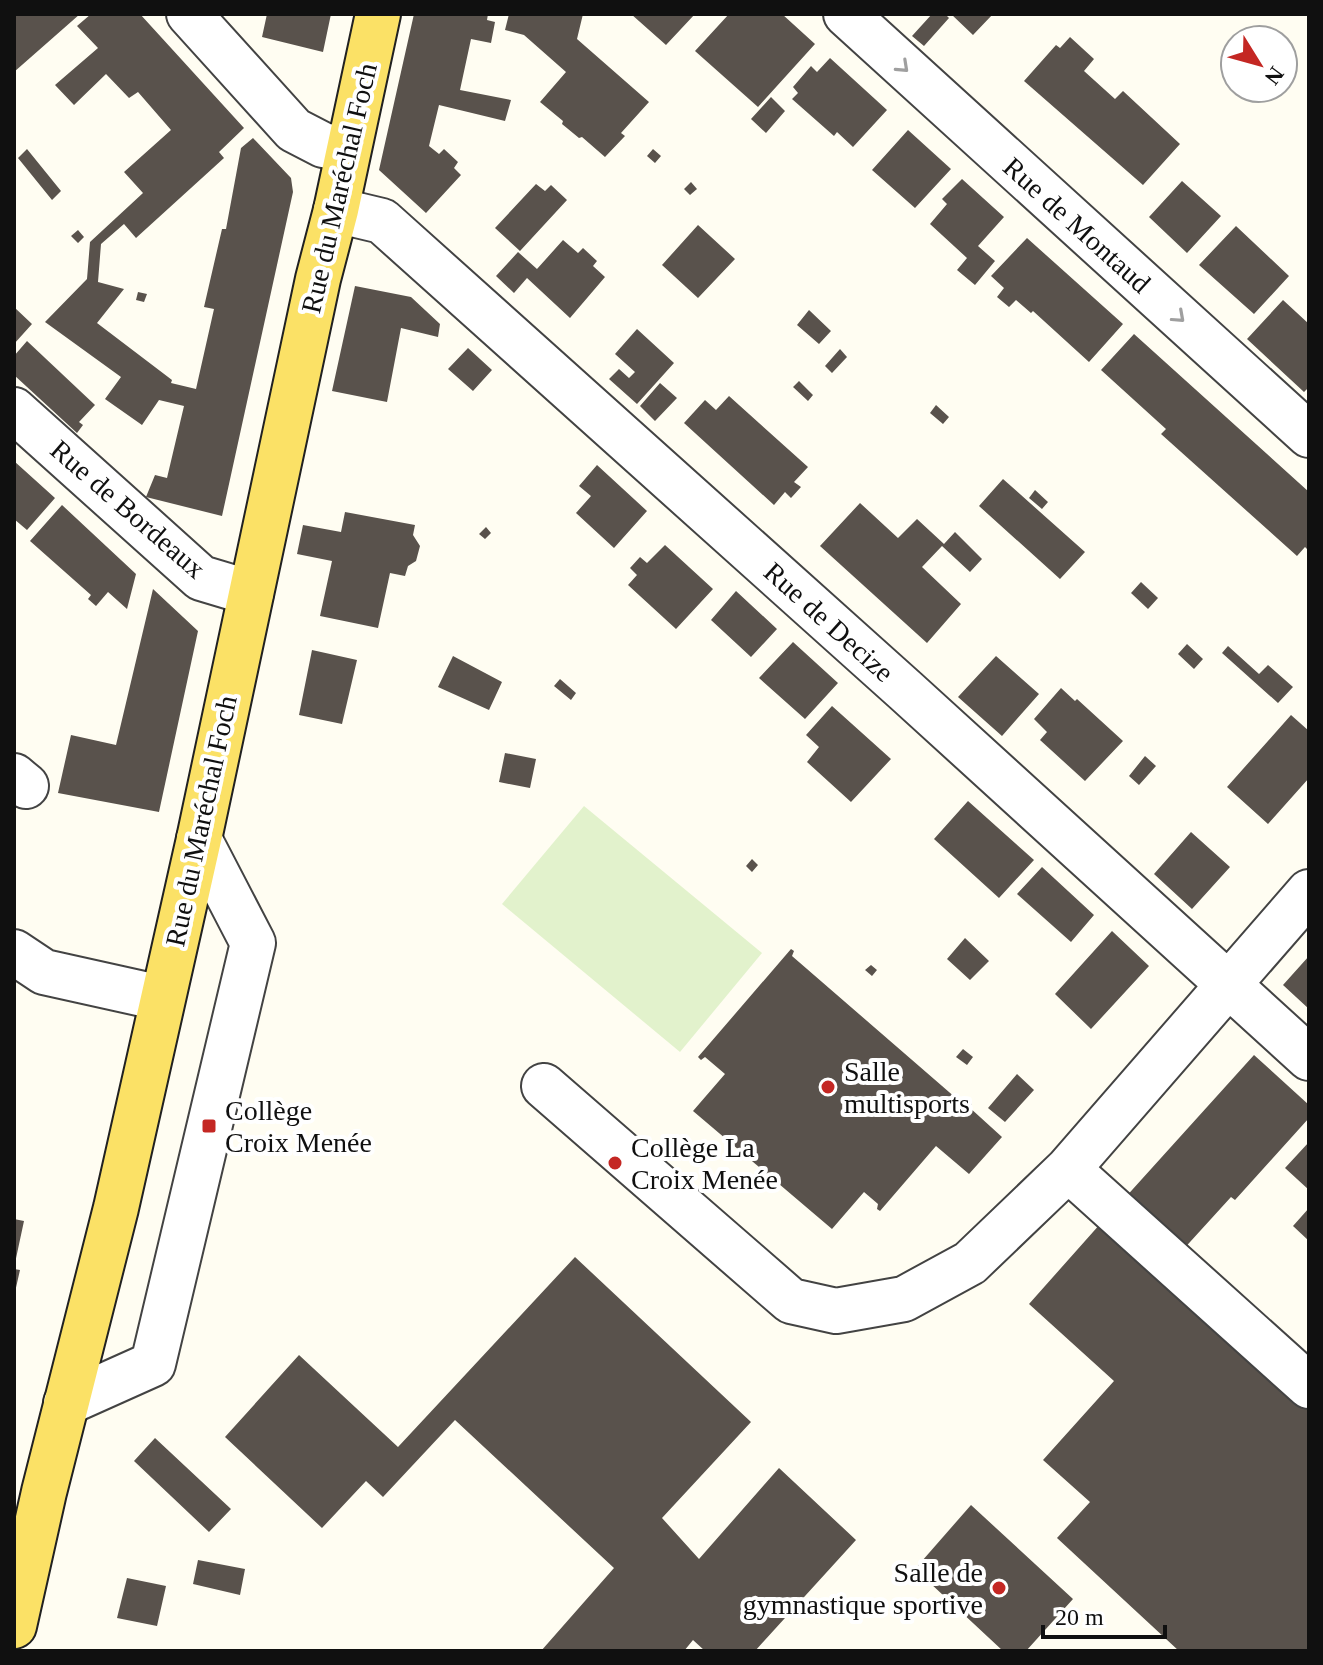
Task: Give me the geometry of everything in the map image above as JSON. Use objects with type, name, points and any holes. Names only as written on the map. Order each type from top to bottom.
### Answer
[{"type":"main road","name":"Rue du Maréchal Foch","points":[[14,1626],[29,1492],[66,1403],[116,1208],[378,14]]},
{"type":"street","points":[[189,14],[294,130],[323,145],[348,150]]},
{"type":"street","name":"Rue de Montaud","points":[[846,14],[1309,435]]},
{"type":"street","name":"Rue de Decize","points":[[336,210],[382,221],[1309,1058]]},
{"type":"street","name":"Rue de Bordeaux","points":[[14,410],[201,578],[251,593]]},
{"type":"street","points":[[66,1403],[153,1364],[246,973],[253,943],[199,839]]},
{"type":"street","points":[[544,1086],[791,1301],[836,1311],[904,1299],[970,1263],[1068,1169],[1309,892]]},
{"type":"street","points":[[14,952],[44,972],[161,998]]},
{"type":"street","points":[[1068,1169],[1309,1386]]},
{"type":"green space","points":[[584,806],[762,953],[680,1052],[502,904]]},
{"type":"building","points":[[14,14],[80,14],[14,72]]},
{"type":"building","points":[[91,14],[140,14],[244,128],[219,152],[224,158],[136,238],[124,224],[101,244],[98,282],[124,289],[97,323],[172,380],[171,383],[196,389],[214,309],[204,307],[222,229],[226,229],[241,148],[253,138],[291,178],[293,192],[222,516],[146,497],[155,475],[167,478],[184,406],[159,400],[142,425],[105,399],[121,377],[45,322],[87,279],[90,242],[143,193],[124,172],[171,130],[138,92],[129,98],[106,74],[74,105],[55,85],[98,48],[77,26]]},
{"type":"building","points":[[267,14],[331,14],[323,52],[262,37]]},
{"type":"building","points":[[414,14],[488,14],[487,20],[495,22],[491,43],[471,39],[460,90],[511,100],[505,121],[439,105],[429,146],[439,154],[444,149],[458,162],[454,168],[461,175],[426,213],[379,170]]},
{"type":"building","points":[[509,14],[583,14],[577,39],[649,102],[621,133],[625,136],[605,157],[562,124],[563,121],[540,102],[566,72],[524,35],[505,30]]},
{"type":"building","points":[[631,14],[695,14],[666,45]]},
{"type":"building","points":[[729,14],[782,14],[815,44],[758,107],[695,51]]},
{"type":"building","points":[[932,14],[945,14],[949,18],[924,46],[912,36]]},
{"type":"building","points":[[951,14],[993,14],[973,35]]},
{"type":"building","points":[[1070,37],[1094,59],[1084,71],[1115,99],[1123,91],[1180,144],[1143,185],[1024,81],[1056,45],[1060,48]]},
{"type":"building","points":[[830,58],[887,110],[853,147],[837,132],[834,136],[792,99],[798,93],[793,87],[811,66],[817,72]]},
{"type":"building","points":[[771,97],[785,111],[766,133],[751,119]]},
{"type":"building","points":[[908,130],[951,169],[915,208],[872,170]]},
{"type":"building","points":[[27,149],[61,191],[52,200],[18,158]]},
{"type":"building","points":[[653,149],[661,156],[655,163],[647,156]]},
{"type":"building","points":[[962,179],[1004,217],[978,246],[995,261],[975,285],[957,270],[967,258],[930,224],[947,204],[942,199]]},
{"type":"building","points":[[1182,181],[1221,216],[1187,253],[1149,217]]},
{"type":"building","points":[[691,182],[697,189],[690,195],[684,189]]},
{"type":"building","points":[[536,184],[545,191],[551,185],[567,200],[520,251],[495,228]]},
{"type":"building","points":[[698,225],[735,259],[698,298],[662,265]]},
{"type":"building","points":[[1236,226],[1289,276],[1254,314],[1199,265]]},
{"type":"building","points":[[78,230],[84,237],[78,243],[71,236]]},
{"type":"building","points":[[1027,238],[1123,324],[1089,362],[1033,311],[1031,313],[1016,300],[1009,307],[997,297],[1004,288],[991,276]]},
{"type":"building","points":[[563,240],[578,253],[583,248],[597,261],[593,266],[605,277],[570,318],[527,278],[514,293],[496,276],[518,252],[537,269]]},
{"type":"building","points":[[355,286],[411,297],[440,324],[438,337],[401,328],[387,402],[332,391]]},
{"type":"building","points":[[138,292],[147,294],[144,302],[136,300]]},
{"type":"building","points":[[1283,300],[1309,324],[1309,387],[1304,392],[1247,339]]},
{"type":"building","points":[[14,307],[32,324],[14,344]]},
{"type":"building","points":[[809,310],[831,331],[819,344],[797,325]]},
{"type":"building","points":[[637,329],[674,363],[637,404],[609,379],[619,369],[629,378],[635,372],[615,354]]},
{"type":"building","points":[[1134,334],[1309,492],[1309,551],[1305,547],[1297,556],[1161,434],[1166,429],[1101,370]]},
{"type":"building","points":[[27,341],[95,405],[79,422],[83,425],[77,433],[14,375],[14,356]]},
{"type":"building","points":[[468,348],[492,370],[473,391],[448,369]]},
{"type":"building","points":[[840,349],[847,357],[832,373],[825,366]]},
{"type":"building","points":[[799,381],[813,395],[808,401],[793,387]]},
{"type":"building","points":[[660,383],[677,398],[655,421],[640,406]]},
{"type":"building","points":[[729,396],[808,467],[794,482],[801,487],[791,498],[785,492],[774,505],[684,423],[705,400],[716,410]]},
{"type":"building","points":[[936,405],[949,417],[943,424],[930,413]]},
{"type":"building","points":[[14,461],[55,498],[27,530],[14,519]]},
{"type":"building","points":[[597,465],[647,511],[614,548],[576,513],[591,496],[579,486]]},
{"type":"building","points":[[1003,479],[1085,552],[1060,579],[979,506]]},
{"type":"building","points":[[1035,490],[1048,502],[1042,509],[1029,498]]},
{"type":"building","points":[[860,503],[898,538],[917,519],[944,544],[955,532],[982,559],[970,572],[942,546],[922,567],[961,604],[927,643],[820,546]]},
{"type":"building","points":[[62,505],[136,574],[127,609],[108,592],[96,606],[88,599],[91,595],[30,541]]},
{"type":"building","points":[[345,512],[415,525],[413,535],[420,546],[416,561],[408,566],[405,576],[390,573],[378,628],[320,616],[332,561],[297,554],[303,525],[341,532]]},
{"type":"building","points":[[486,527],[491,533],[485,539],[479,534]]},
{"type":"building","points":[[665,545],[713,589],[676,629],[628,585],[637,575],[630,568],[640,557],[647,563]]},
{"type":"building","points":[[1141,582],[1158,598],[1148,609],[1131,593]]},
{"type":"building","points":[[153,589],[198,631],[159,812],[58,793],[71,735],[116,745]]},
{"type":"building","points":[[736,591],[777,629],[751,657],[711,620]]},
{"type":"building","points":[[793,642],[838,683],[805,719],[759,678]]},
{"type":"building","points":[[1187,644],[1203,659],[1194,669],[1178,654]]},
{"type":"building","points":[[1228,646],[1259,674],[1268,665],[1293,687],[1278,703],[1222,653]]},
{"type":"building","points":[[312,650],[357,660],[342,724],[299,715]]},
{"type":"building","points":[[453,656],[502,682],[489,710],[438,687]]},
{"type":"building","points":[[996,656],[1039,694],[1002,736],[958,697]]},
{"type":"building","points":[[560,679],[576,693],[571,700],[554,686]]},
{"type":"building","points":[[1061,688],[1123,741],[1085,781],[1040,740],[1047,732],[1034,719]]},
{"type":"building","points":[[832,706],[891,759],[851,802],[807,762],[819,747],[806,735]]},
{"type":"building","points":[[1291,715],[1309,731],[1309,778],[1268,824],[1227,787]]},
{"type":"building","points":[[505,753],[536,759],[530,788],[499,782]]},
{"type":"building","points":[[1145,756],[1156,766],[1139,785],[1129,776]]},
{"type":"building","points":[[968,801],[1034,860],[999,898],[934,839]]},
{"type":"building","points":[[1191,832],[1230,867],[1192,909],[1154,874]]},
{"type":"building","points":[[752,859],[758,865],[752,872],[746,866]]},
{"type":"building","points":[[1042,867],[1094,915],[1071,942],[1017,894]]},
{"type":"building","points":[[1112,931],[1149,966],[1091,1029],[1055,994]]},
{"type":"building","points":[[965,938],[989,961],[970,980],[947,959]]},
{"type":"building","name":"Salle multisports","points":[[791,949],[794,951],[792,956],[964,1105],[968,1101],[972,1104],[969,1107],[1002,1137],[969,1174],[936,1146],[880,1211],[878,1204],[864,1192],[832,1229],[693,1111],[725,1074],[705,1057],[701,1060],[698,1057]]},
{"type":"building","points":[[1309,956],[1309,1009],[1283,985]]},
{"type":"building","points":[[871,965],[877,970],[872,976],[865,970]]},
{"type":"building","points":[[963,1049],[973,1057],[967,1065],[956,1057]]},
{"type":"building","points":[[1254,1055],[1309,1105],[1309,1118],[1235,1200],[1231,1197],[1180,1253],[1123,1200]]},
{"type":"building","points":[[1017,1074],[1034,1090],[1005,1122],[988,1108]]},
{"type":"building","points":[[1309,1142],[1309,1190],[1285,1168]]},
{"type":"building","points":[[1309,1208],[1309,1241],[1293,1226]]},
{"type":"building","points":[[14,1219],[24,1221],[15,1263],[14,1263]]},
{"type":"building","points":[[1101,1223],[1309,1391],[1309,1651],[1179,1651],[1057,1538],[1090,1502],[1043,1460],[1114,1381],[1029,1304]]},
{"type":"building","points":[[575,1257],[751,1422],[662,1518],[699,1559],[779,1468],[856,1540],[755,1651],[705,1651],[693,1640],[684,1651],[541,1651],[614,1568],[455,1420],[383,1497],[366,1481],[322,1528],[225,1437],[299,1355],[398,1447]]},
{"type":"building","points":[[14,1269],[20,1270],[15,1292],[14,1292]]},
{"type":"building","points":[[155,1438],[231,1509],[209,1532],[134,1461]]},
{"type":"building","name":"Salle de gymnastique sportive","points":[[971,1505],[1073,1599],[1026,1651],[1003,1651],[915,1569]]},
{"type":"building","points":[[198,1560],[245,1569],[240,1595],[193,1584]]},
{"type":"building","points":[[127,1578],[166,1586],[157,1626],[117,1618]]},
{"type":"place","name":"Salle multisports","points":[[828,1087]]},
{"type":"place","name":"Collège Croix Menée","points":[[209,1126]]},
{"type":"place","name":"Collège La Croix Menée","points":[[615,1163]]},
{"type":"place","name":"Salle de gymnastique sportive","points":[[999,1588]]}]
